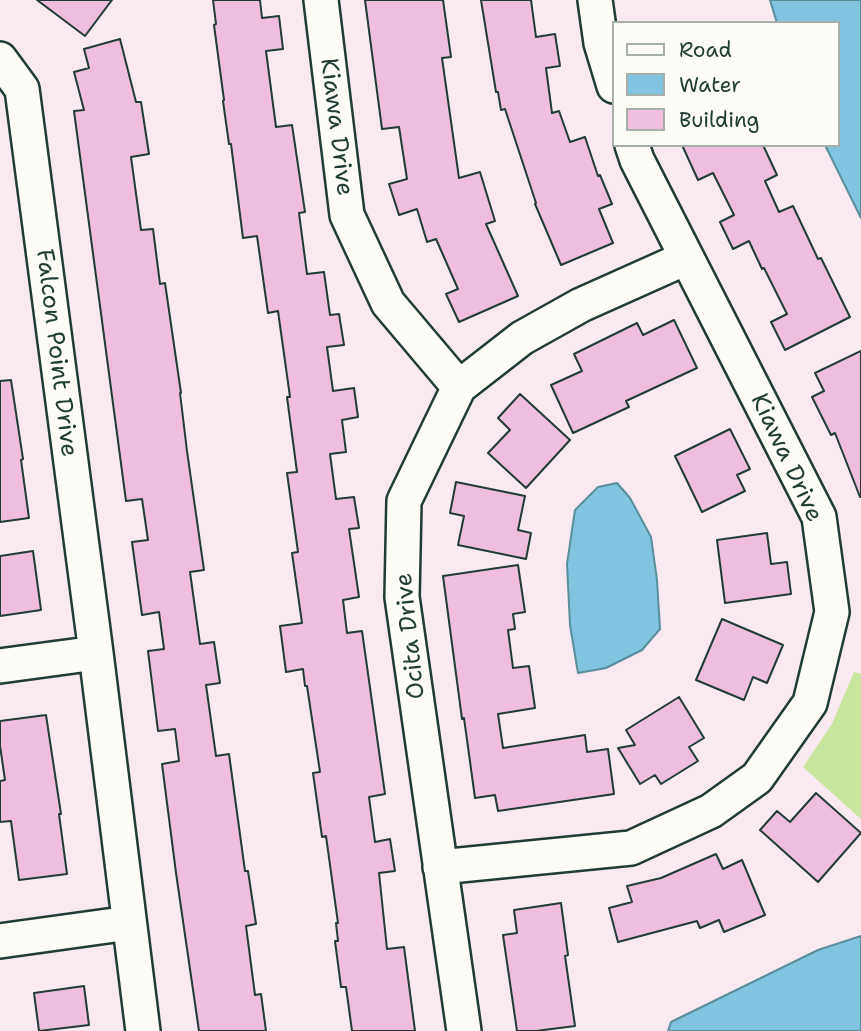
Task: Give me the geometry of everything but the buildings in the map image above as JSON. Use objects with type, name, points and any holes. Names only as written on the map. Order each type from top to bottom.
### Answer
[{"type":"street","name":"Kiawa Drive","points":[[321,0],[347,215],[388,303],[459,387]]},
{"type":"street","points":[[595,0],[601,43],[612,79]]},
{"type":"street","name":"Falcon Point Drive","points":[[0,59],[22,89],[143,1031]]},
{"type":"street","name":"Kiawa Drive","points":[[440,867],[631,848],[711,811],[757,778],[810,703],[832,611],[819,517],[633,147]]},
{"type":"street","name":"Ocita Drive","points":[[464,1031],[402,597],[404,501],[459,387],[522,338],[581,306],[687,258]]},
{"type":"street","points":[[0,666],[96,653]]},
{"type":"street","points":[[0,941],[128,923]]},
{"type":"green space","points":[[854,672],[861,674],[861,819],[803,767],[832,724]]},
{"type":"water","points":[[770,0],[861,0],[861,218],[826,147],[840,147],[840,21],[776,21]]},
{"type":"water","points":[[617,483],[630,498],[651,537],[660,629],[642,650],[606,668],[578,673],[570,625],[567,564],[575,510],[598,487]]},
{"type":"water","points":[[861,936],[861,1031],[668,1031],[671,1022],[818,950]]}]
